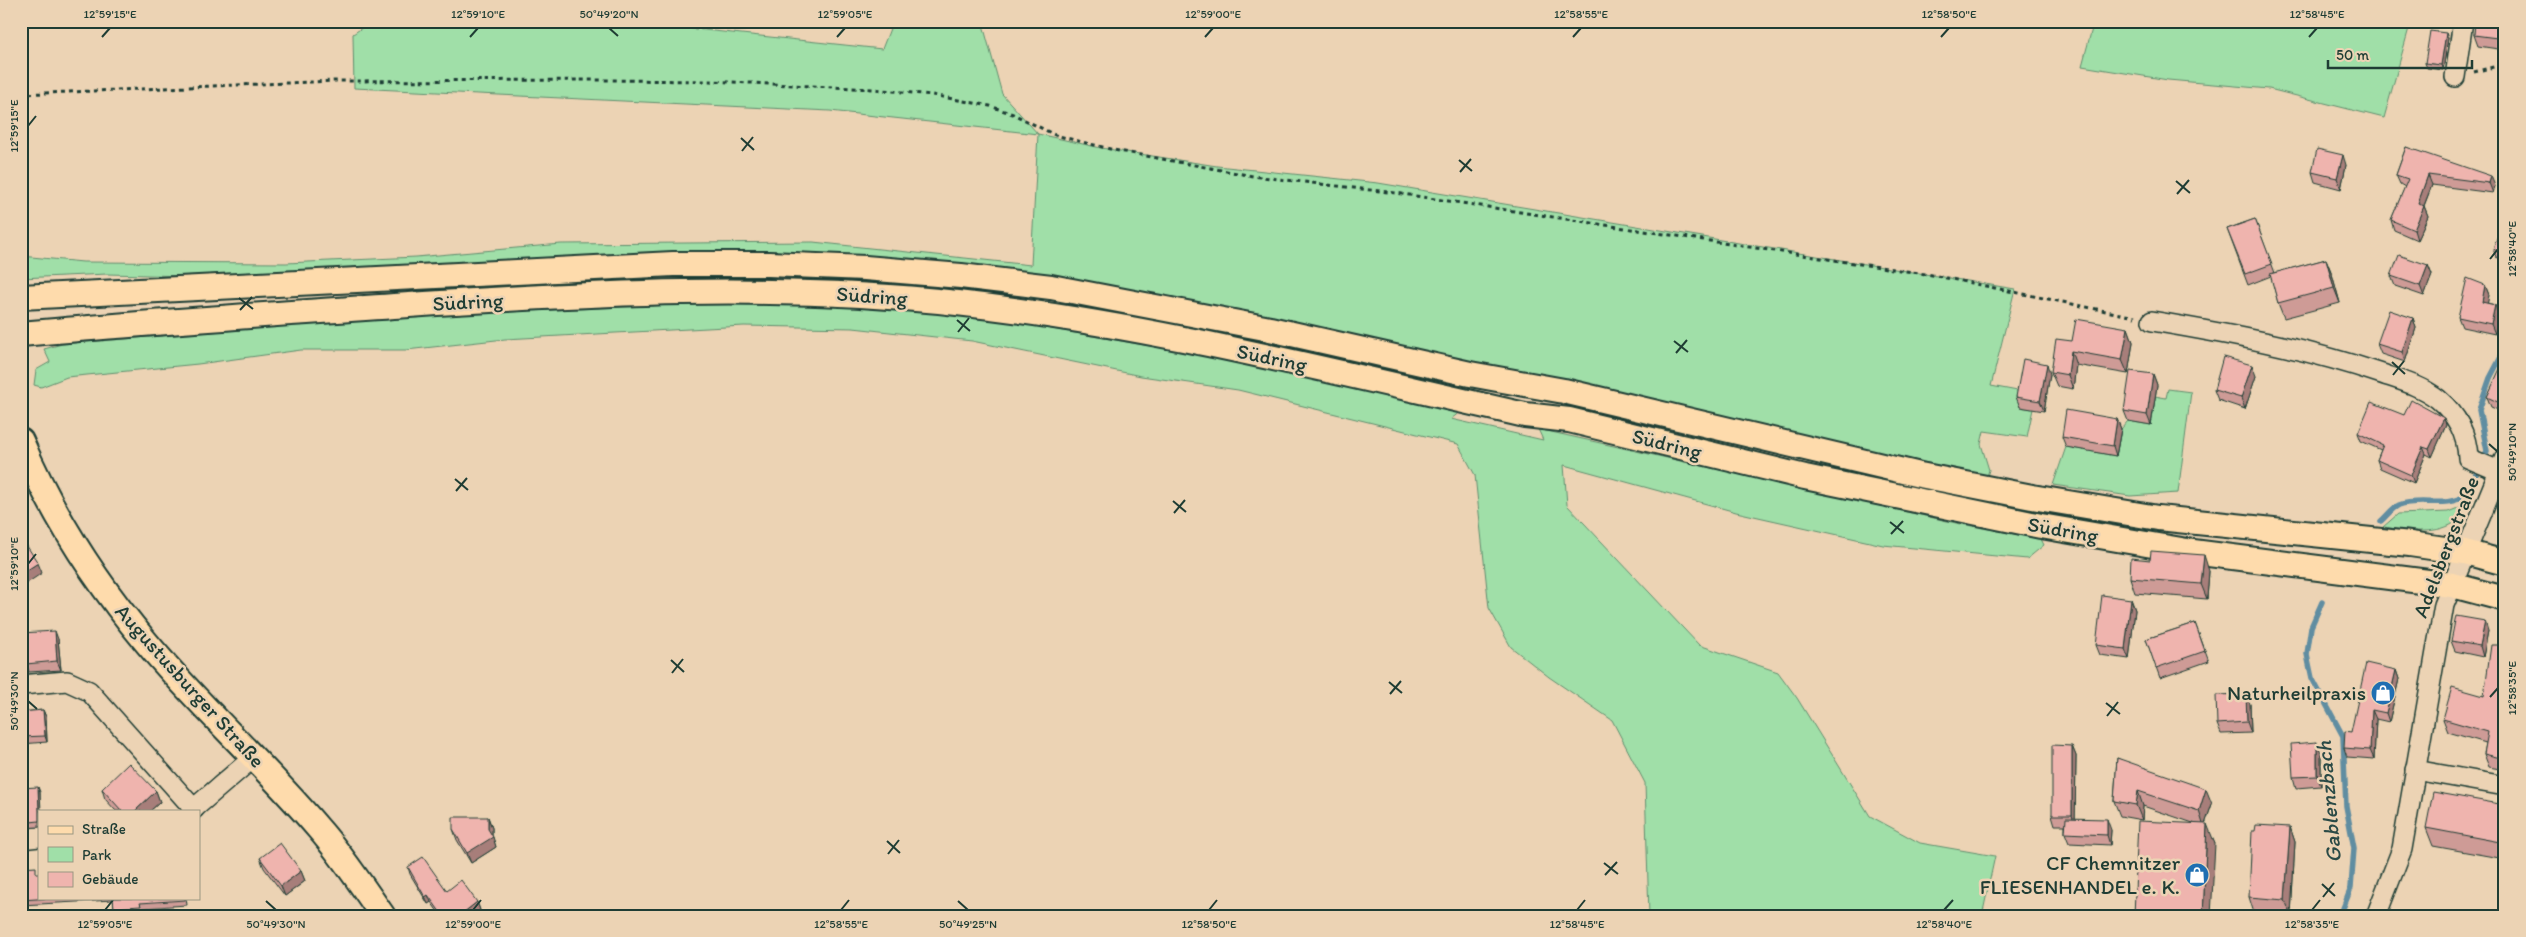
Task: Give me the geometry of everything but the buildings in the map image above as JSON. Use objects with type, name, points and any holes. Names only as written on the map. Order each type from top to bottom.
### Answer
[{"type":"main road","name":"Südring","points":[[21,297],[673,264],[769,264],[866,268],[961,276],[1081,292],[1270,329],[1517,384],[1564,391],[1920,475],[2117,512],[2465,552],[2505,563]]},
{"type":"main road","name":"Südring","points":[[21,334],[455,302],[714,290],[805,292],[948,302],[1062,316],[1161,334],[1525,414],[1569,420],[1805,477],[2041,526],[2193,552],[2452,585],[2505,598]]},
{"type":"main road","name":"Augustusburger Straße","points":[[21,441],[44,492],[72,541],[100,584],[146,643],[319,828],[383,916]]},
{"type":"street","points":[[2455,77],[2463,21]]},
{"type":"street","points":[[2152,321],[2238,336],[2329,356],[2421,388],[2439,400],[2457,419],[2467,442],[2468,458],[2492,464]]},
{"type":"street","name":"Adelsbergstraße","points":[[2376,916],[2402,849],[2444,605],[2465,552],[2492,464]]},
{"type":"street","points":[[21,685],[67,682],[89,691],[192,810],[254,757]]},
{"type":"street","points":[[2415,770],[2505,786]]},
{"type":"street","points":[[21,839],[38,837]]},
{"type":"path","points":[[2455,77],[2505,64]]},
{"type":"path","points":[[21,94],[334,82],[606,80],[710,81],[873,89],[932,95],[990,106],[1013,114],[1055,135],[1114,150],[1253,176],[1430,198],[1932,275],[2152,321]]},
{"type":"green space","points":[[372,21],[560,21],[676,27],[882,49],[893,21],[982,21],[1002,94],[1038,134],[830,111],[354,88],[353,34]]},
{"type":"green space","points":[[2094,21],[2411,21],[2384,118],[2269,89],[2168,80],[2082,66]]},
{"type":"green space","points":[[1038,134],[1101,148],[1217,166],[1378,183],[2015,289],[1991,386],[2023,392],[2020,407],[2033,409],[2027,437],[1984,431],[1981,444],[1989,470],[1987,476],[1244,313],[720,253],[629,254],[232,277],[107,274],[21,278],[21,256],[83,262],[286,263],[416,257],[561,244],[813,242],[1031,265]]},
{"type":"green space","points":[[742,302],[853,306],[965,314],[1208,356],[1460,412],[1451,419],[1543,440],[1538,429],[1956,523],[2041,539],[2044,545],[2027,559],[1883,545],[1736,512],[1564,465],[1567,505],[1699,645],[1778,672],[1797,698],[1870,816],[1920,843],[1995,856],[1982,916],[1920,916],[1908,913],[1908,916],[1649,916],[1645,783],[1612,720],[1549,677],[1511,647],[1489,608],[1475,475],[1458,444],[1238,390],[1141,376],[972,341],[853,328],[744,326],[505,339],[406,350],[301,350],[198,364],[67,377],[41,387],[34,385],[36,370],[50,362],[44,349],[62,344],[410,316]]},
{"type":"green space","points":[[2168,389],[2191,392],[2178,493],[2130,496],[2053,485],[2066,447],[2116,456],[2121,429],[2128,421],[2151,425],[2155,396],[2166,398]]},
{"type":"green space","points":[[2468,504],[2456,522],[2437,530],[2419,531],[2383,527],[2398,514],[2448,512]]},
{"type":"waterway","name":"Gablenzbach","points":[[2381,521],[2399,505],[2416,502],[2450,501],[2466,495],[2487,451],[2479,410],[2490,378],[2501,357],[2505,342]]},
{"type":"waterway","name":"Gablenzbach","points":[[2322,602],[2311,627],[2307,654],[2312,678],[2343,736],[2346,806],[2354,848],[2351,888],[2340,916]]},
{"type":"place","name":"Naturheilpraxis","points":[[2383,693]]},
{"type":"place","name":"CF Chemnitzer FLIESENHANDEL e. K.","points":[[2197,875]]}]
